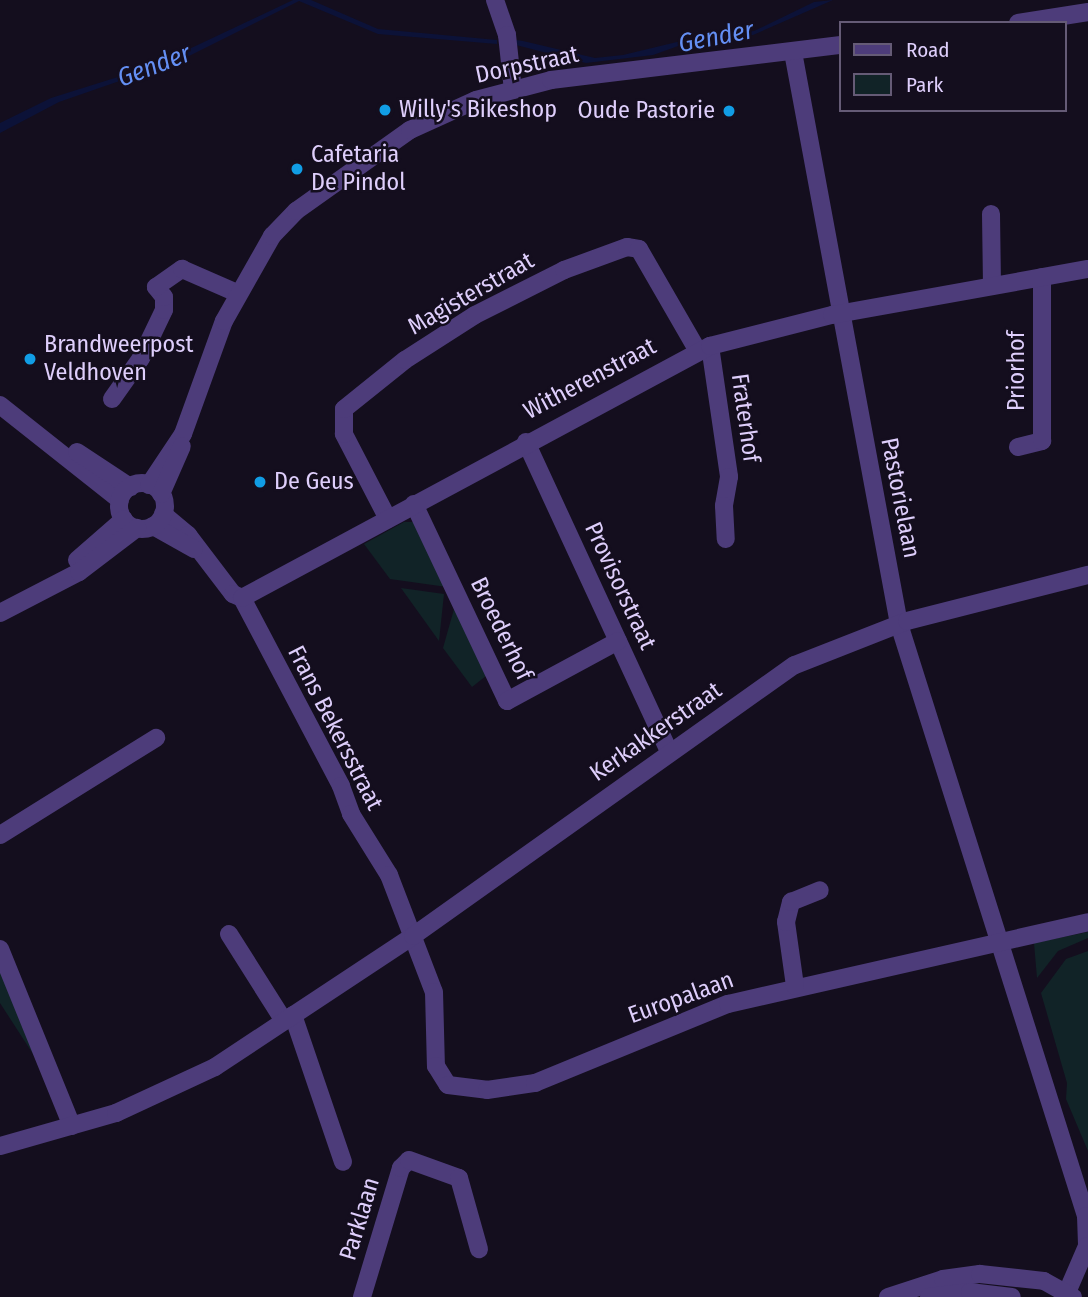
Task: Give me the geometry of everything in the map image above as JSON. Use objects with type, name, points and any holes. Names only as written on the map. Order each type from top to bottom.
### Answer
[{"type":"street","points":[[495,0],[507,35],[513,90]]},
{"type":"street","points":[[1031,21],[1088,12]]},
{"type":"street","name":"Dorpstraat","points":[[155,489],[183,434],[237,293],[272,236],[346,173],[441,114],[551,80],[839,45]]},
{"type":"street","name":"Pastorielaan","points":[[793,52],[899,624],[1086,1216],[1087,1247],[1068,1295]]},
{"type":"street","points":[[992,214],[992,286]]},
{"type":"street","name":"Magisterstraat","points":[[387,519],[344,434],[344,409],[405,360],[475,315],[564,270],[627,247],[639,249],[704,348]]},
{"type":"street","points":[[112,399],[142,358],[164,310],[164,297],[156,287],[182,269],[237,293]]},
{"type":"street","name":"Witherenstraat","points":[[242,598],[704,348],[841,314],[1088,269]]},
{"type":"street","name":"Priorhof","points":[[1018,447],[1042,441],[1042,277]]},
{"type":"street","name":"Fraterhof","points":[[704,348],[729,477],[724,506],[726,539]]},
{"type":"street","points":[[0,405],[23,422],[41,428],[125,493],[144,522]]},
{"type":"street","name":"Provisorstraat","points":[[526,442],[669,752]]},
{"type":"street","points":[[0,613],[54,582],[144,522],[155,489],[125,493]]},
{"type":"street","name":"Broederhof","points":[[414,504],[506,701],[618,640]]},
{"type":"street","name":"Frans Bekersstraat","points":[[144,522],[200,552],[233,594],[242,598],[341,786],[351,814],[389,875],[413,936]]},
{"type":"street","name":"Kerkakkerstraat","points":[[0,1146],[72,1125],[178,1088],[413,936],[669,752],[795,666],[899,624],[1088,575]]},
{"type":"street","points":[[0,835],[156,738]]},
{"type":"street","points":[[795,986],[788,912],[791,902],[820,890]]},
{"type":"street","name":"Europalaan","points":[[413,936],[434,992],[439,1077],[461,1087],[514,1088],[551,1079],[681,1021],[795,986],[1088,922]]},
{"type":"street","points":[[229,934],[289,1018]]},
{"type":"street","points":[[0,949],[72,1125]]},
{"type":"street","name":"Parklaan","points":[[289,1018],[312,1065],[343,1163]]},
{"type":"street","name":"Parklaan","points":[[362,1297],[401,1168],[410,1160],[459,1178],[479,1249]]},
{"type":"street","points":[[888,1297],[943,1279],[980,1274],[1044,1281],[1068,1295]]},
{"type":"street","points":[[929,1297],[970,1292],[1012,1297]]},
{"type":"green space","points":[[404,522],[414,522],[447,587],[390,579],[364,544]]},
{"type":"green space","points":[[401,588],[444,594],[439,641]]},
{"type":"green space","points":[[456,602],[491,672],[472,687],[443,648]]},
{"type":"green space","points":[[1088,932],[1088,938],[1058,951],[1037,978],[1034,943]]},
{"type":"green space","points":[[1088,951],[1088,1151],[1066,1099],[1067,1083],[1041,993],[1066,959]]},
{"type":"green space","points":[[0,961],[44,1071],[0,1003]]},
{"type":"water","name":"Gender","points":[[293,0],[311,0],[378,29],[497,40],[497,44],[378,34],[299,1],[183,59],[59,102],[0,133],[0,123],[51,98],[153,66]]},
{"type":"water","name":"Gender","points":[[833,0],[753,35],[681,45],[653,55],[586,63],[516,45],[516,40],[523,41],[595,58],[623,55],[681,41],[754,31],[814,2]]},
{"type":"place","name":"Willy's Bikeshop","points":[[385,110]]},
{"type":"place","name":"Oude Pastorie","points":[[729,111]]},
{"type":"place","name":"Cafetaria De Pindol","points":[[297,169]]},
{"type":"place","name":"Brandweerpost Veldhoven","points":[[30,359]]},
{"type":"place","name":"De Geus","points":[[260,482]]}]
